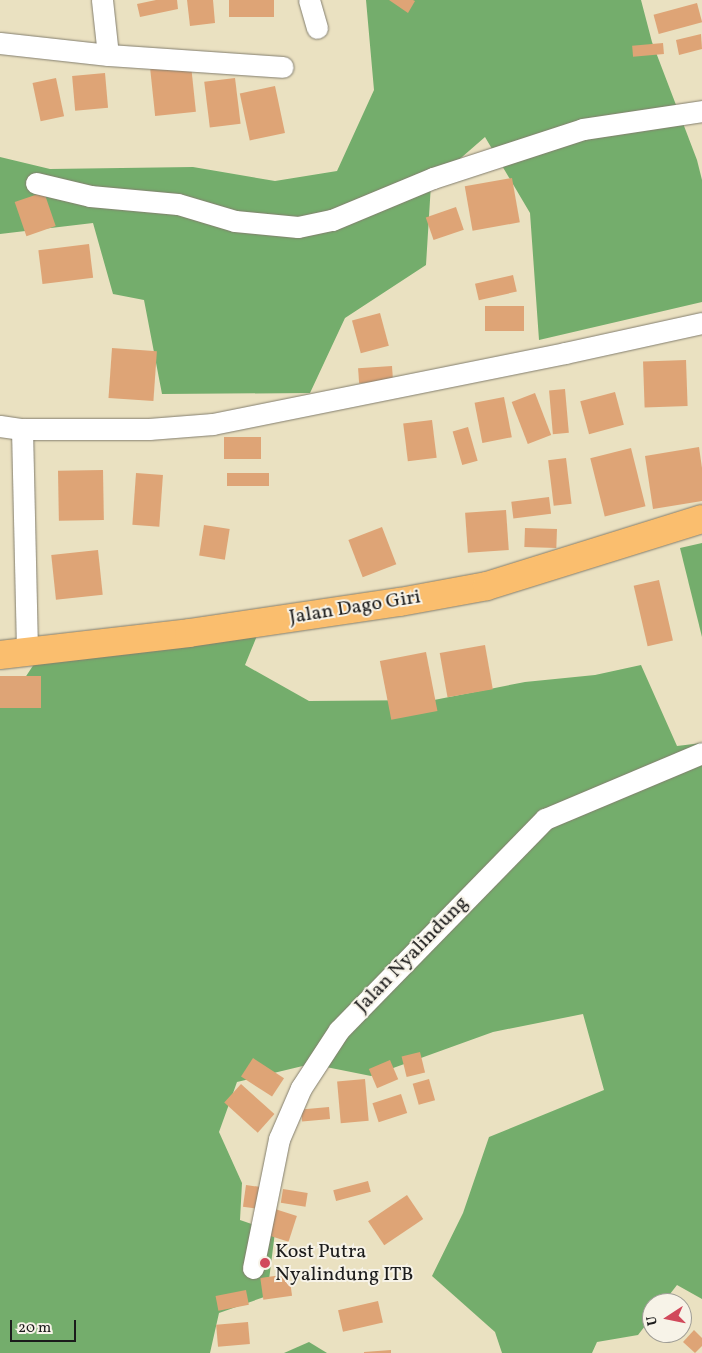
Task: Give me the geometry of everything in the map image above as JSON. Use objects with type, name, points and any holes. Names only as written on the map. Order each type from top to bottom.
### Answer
[{"type":"main road","name":"Jalan Dago Giri","points":[[0,655],[208,630],[400,602],[486,586],[702,519]]},
{"type":"street","points":[[102,0],[108,54]]},
{"type":"street","points":[[309,0],[317,28]]},
{"type":"street","points":[[0,43],[108,54],[283,66]]},
{"type":"street","points":[[36,183],[90,196],[178,204],[235,220],[298,227],[332,220],[432,178],[583,129],[702,111]]},
{"type":"street","points":[[0,426],[22,429],[149,430],[213,424],[565,353],[702,323]]},
{"type":"street","points":[[22,429],[27,653]]},
{"type":"street","name":"Jalan Nyalindung","points":[[253,1268],[279,1138],[301,1088],[339,1030],[545,819],[702,753]]},
{"type":"green space","points":[[366,0],[641,0],[652,42],[697,160],[702,180],[702,302],[539,340],[530,213],[485,137],[431,184],[426,265],[345,318],[310,393],[162,394],[144,300],[113,294],[93,223],[0,234],[0,157],[50,169],[193,167],[275,181],[337,171],[374,90]]},
{"type":"green space","points":[[702,543],[702,637],[680,548]]},
{"type":"green space","points":[[261,626],[245,665],[309,701],[434,700],[525,682],[595,675],[641,665],[677,746],[702,743],[702,1299],[677,1285],[671,1293],[642,1293],[642,1330],[638,1335],[597,1342],[592,1353],[502,1353],[495,1332],[432,1276],[463,1213],[489,1137],[604,1090],[583,1014],[493,1032],[371,1076],[311,1064],[237,1082],[219,1132],[242,1183],[240,1220],[275,1232],[267,1296],[219,1313],[210,1353],[0,1353],[0,704],[11,699],[40,655]]},
{"type":"green space","points":[[309,1342],[327,1353],[284,1353]]},
{"type":"building","points":[[156,0],[177,0],[178,9],[140,17],[137,4]]},
{"type":"building","points":[[187,0],[213,0],[215,23],[190,26]]},
{"type":"building","points":[[229,0],[274,0],[274,17],[229,17]]},
{"type":"building","points":[[389,0],[413,0],[415,1],[408,13]]},
{"type":"building","points":[[697,3],[702,22],[659,34],[654,15]]},
{"type":"building","points":[[701,34],[702,49],[679,55],[676,40]]},
{"type":"building","points":[[663,43],[664,54],[633,57],[632,46]]},
{"type":"building","points":[[191,65],[196,112],[155,116],[150,69]]},
{"type":"building","points":[[105,73],[108,108],[75,111],[72,76]]},
{"type":"building","points":[[56,78],[64,116],[41,121],[33,83]]},
{"type":"building","points":[[235,78],[241,124],[210,127],[204,82]]},
{"type":"building","points":[[275,86],[285,133],[250,140],[240,93]]},
{"type":"building","points":[[512,178],[520,222],[473,231],[465,186]]},
{"type":"building","points":[[44,192],[56,226],[26,236],[15,202]]},
{"type":"building","points":[[456,207],[464,230],[434,240],[426,217]]},
{"type":"building","points":[[89,244],[93,278],[43,284],[38,250]]},
{"type":"building","points":[[513,275],[517,292],[479,300],[475,284]]},
{"type":"building","points":[[485,306],[524,306],[524,331],[485,331]]},
{"type":"building","points":[[380,313],[389,346],[361,353],[352,321]]},
{"type":"building","points":[[112,348],[157,351],[153,401],[109,398]]},
{"type":"building","points":[[686,360],[688,406],[645,407],[643,362]]},
{"type":"building","points":[[392,366],[393,381],[359,383],[358,368]]},
{"type":"building","points":[[565,389],[569,433],[553,434],[549,390]]},
{"type":"building","points":[[615,392],[624,425],[589,434],[580,401]]},
{"type":"building","points":[[535,393],[551,435],[528,444],[512,402]]},
{"type":"building","points":[[504,397],[512,437],[482,443],[475,403]]},
{"type":"building","points":[[432,420],[437,458],[408,461],[403,424]]},
{"type":"building","points":[[468,427],[478,461],[462,465],[453,431]]},
{"type":"building","points":[[224,437],[261,437],[261,459],[224,459]]},
{"type":"building","points":[[699,447],[702,468],[702,501],[653,509],[645,456]]},
{"type":"building","points":[[631,448],[646,506],[605,516],[590,458]]},
{"type":"building","points":[[566,458],[572,504],[554,506],[548,460]]},
{"type":"building","points":[[103,470],[104,520],[59,521],[58,471]]},
{"type":"building","points":[[136,473],[163,475],[159,527],[132,525]]},
{"type":"building","points":[[227,473],[269,473],[269,486],[227,486]]},
{"type":"building","points":[[549,497],[551,514],[513,519],[511,502]]},
{"type":"building","points":[[506,510],[509,550],[468,553],[465,513]]},
{"type":"building","points":[[204,525],[230,529],[225,560],[199,556]]},
{"type":"building","points":[[382,527],[396,564],[363,577],[348,540]]},
{"type":"building","points":[[525,528],[557,529],[556,548],[524,547]]},
{"type":"building","points":[[98,550],[103,595],[56,600],[51,555]]},
{"type":"building","points":[[659,580],[673,640],[648,646],[634,586]]},
{"type":"building","points":[[485,645],[493,689],[448,697],[440,653]]},
{"type":"building","points":[[426,652],[437,711],[391,720],[380,661]]},
{"type":"building","points":[[0,676],[41,676],[41,708],[0,708]]},
{"type":"building","points":[[420,1052],[425,1072],[407,1077],[402,1057]]},
{"type":"building","points":[[253,1058],[284,1078],[272,1097],[241,1076]]},
{"type":"building","points":[[390,1060],[398,1079],[377,1088],[369,1069]]},
{"type":"building","points":[[365,1079],[369,1121],[341,1123],[337,1081]]},
{"type":"building","points":[[429,1079],[435,1100],[419,1105],[413,1084]]},
{"type":"building","points":[[241,1084],[274,1114],[258,1133],[224,1103]]},
{"type":"building","points":[[401,1094],[407,1113],[379,1122],[372,1103]]},
{"type":"building","points":[[329,1107],[330,1119],[302,1121],[301,1109]]},
{"type":"building","points":[[368,1181],[371,1192],[336,1201],[333,1190]]},
{"type":"building","points":[[246,1185],[268,1188],[265,1210],[243,1207]]},
{"type":"building","points":[[283,1189],[308,1193],[306,1207],[281,1203]]},
{"type":"building","points":[[407,1195],[423,1219],[384,1245],[368,1221]]},
{"type":"building","points":[[275,1209],[297,1216],[289,1242],[267,1235]]},
{"type":"building","points":[[289,1274],[292,1296],[263,1300],[260,1278]]},
{"type":"building","points":[[246,1290],[249,1305],[218,1311],[216,1296]]},
{"type":"building","points":[[378,1301],[383,1322],[343,1332],[338,1310]]},
{"type":"building","points":[[248,1322],[250,1344],[218,1347],[216,1325]]},
{"type":"building","points":[[694,1330],[702,1338],[702,1346],[695,1353],[684,1343],[692,1343],[692,1332]]},
{"type":"building","points":[[391,1350],[391,1353],[364,1353],[364,1352]]},
{"type":"place","name":"Kost Putra Nyalindung ITB","points":[[265,1263]]}]
